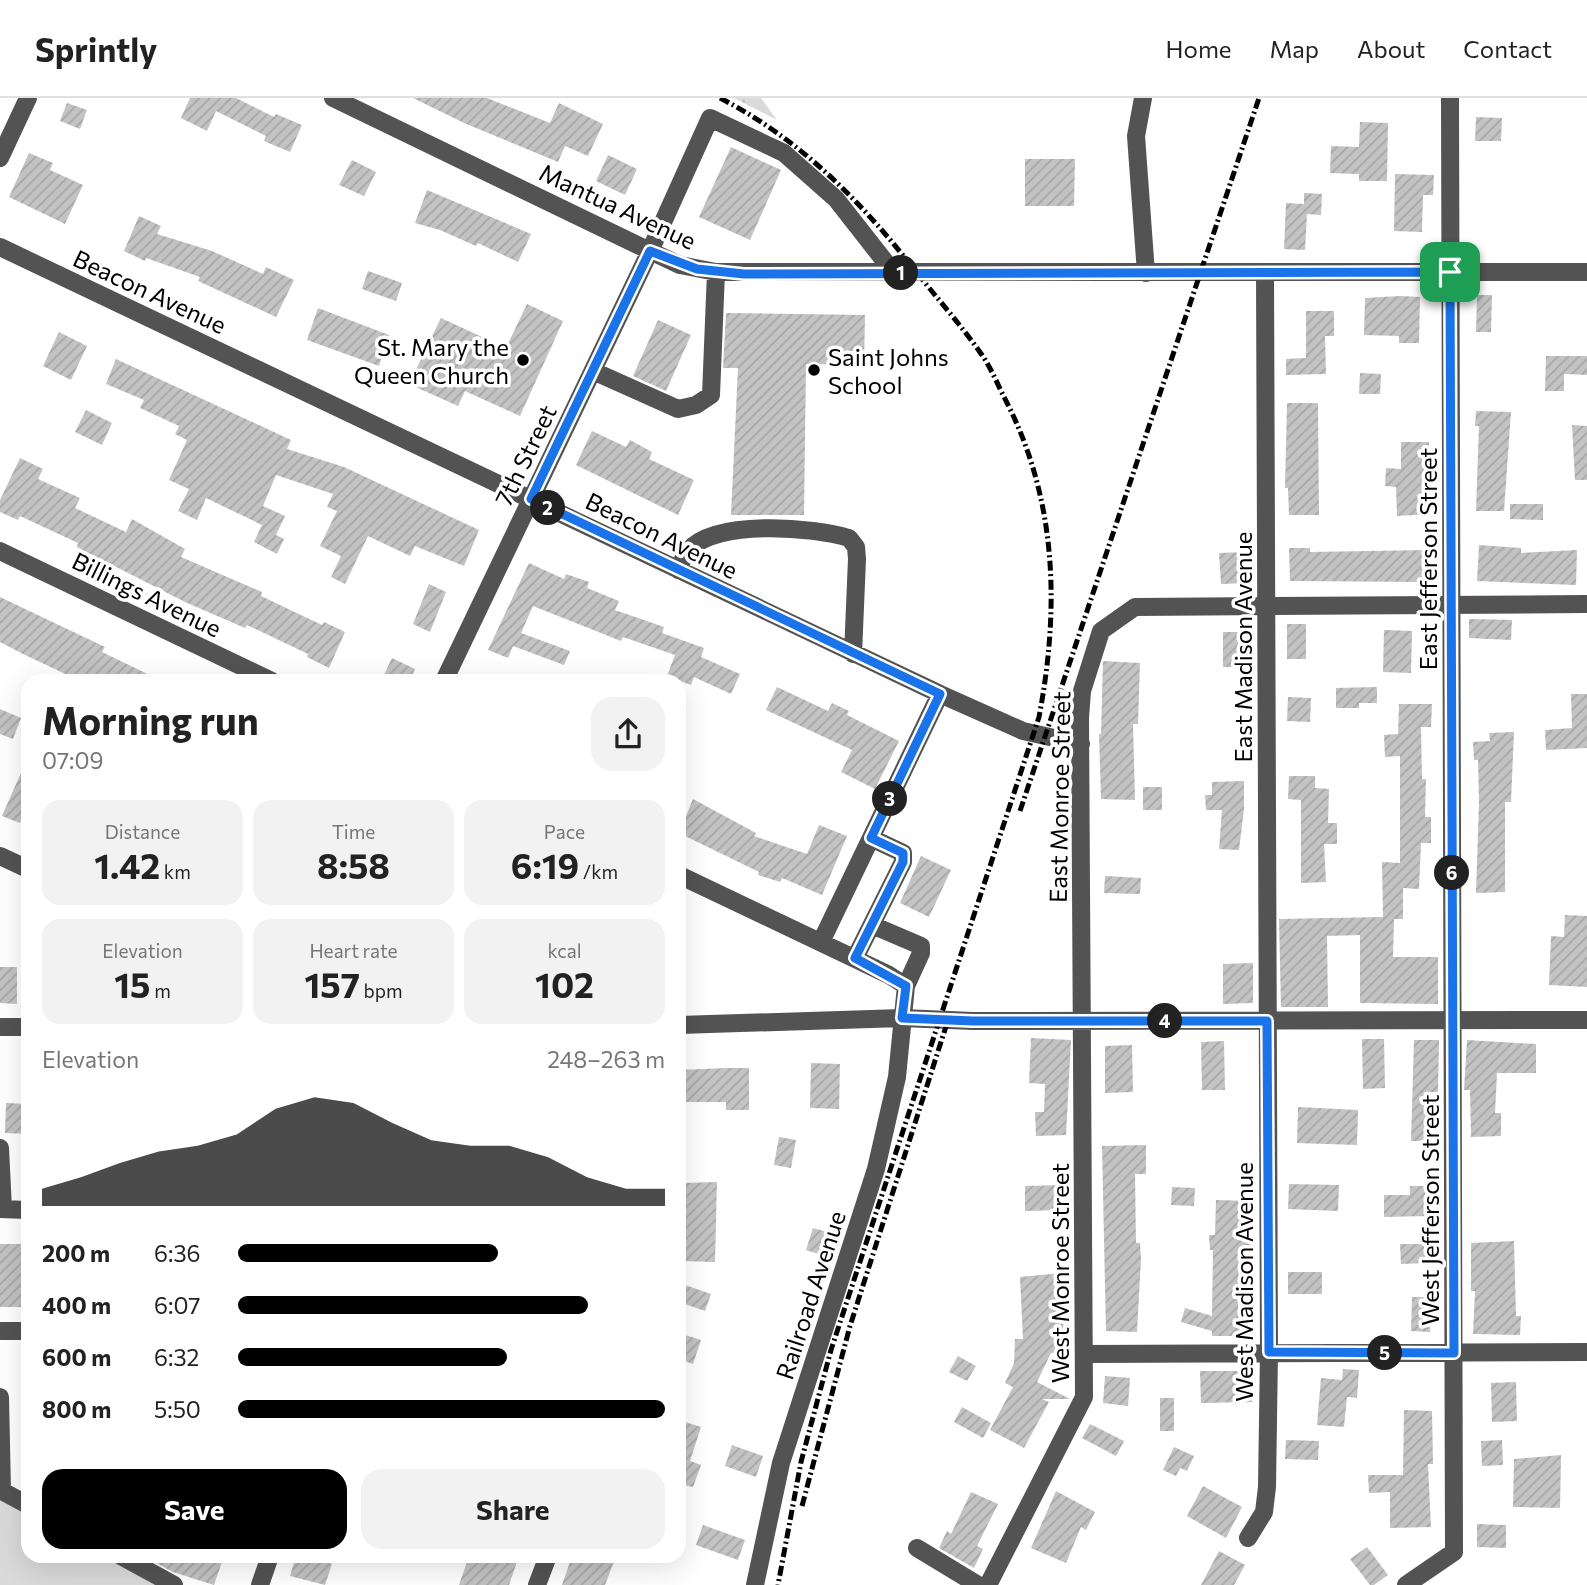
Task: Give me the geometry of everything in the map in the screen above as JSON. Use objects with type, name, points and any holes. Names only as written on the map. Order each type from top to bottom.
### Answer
[{"type":"street","points":[[0,158],[28,98]]},
{"type":"street","name":"Mantua Avenue","points":[[333,98],[680,265],[716,272],[1587,272]]},
{"type":"street","points":[[1143,98],[1136,136],[1146,273]]},
{"type":"street","name":"East Jefferson Street","points":[[1450,98],[1452,1020]]},
{"type":"street","name":"7th Street","points":[[447,674],[650,251],[710,118],[784,153],[836,200],[894,273]]},
{"type":"street","name":"Beacon Avenue","points":[[0,247],[940,694],[1023,731],[1081,744]]},
{"type":"street","points":[[593,371],[678,409],[696,405],[710,395],[716,272]]},
{"type":"street","name":"East Madison Avenue","points":[[1265,274],[1267,1021]]},
{"type":"street","points":[[678,570],[689,549],[727,531],[804,531],[849,538],[856,547],[857,559],[853,654]]},
{"type":"street","name":"Billings Avenue","points":[[0,551],[257,674]]},
{"type":"street","points":[[1266,605],[1587,604]]},
{"type":"street","name":"East Monroe Street","points":[[1083,1021],[1082,691],[1101,631],[1135,607],[1266,605]]},
{"type":"street","points":[[821,942],[940,694]]},
{"type":"street","points":[[855,958],[903,862],[903,853],[871,838]]},
{"type":"street","points":[[0,856],[21,866]]},
{"type":"street","points":[[686,878],[855,958],[906,986]]},
{"type":"street","points":[[872,925],[921,946],[921,953],[906,986],[902,1018]]},
{"type":"street","points":[[686,1025],[902,1018],[1083,1021],[1587,1020]]},
{"type":"street","name":"Railroad Avenue","points":[[755,1585],[781,1463],[876,1169],[897,1077],[902,1018]]},
{"type":"street","name":"West Jefferson Street","points":[[1406,1585],[1454,1552],[1452,1020]]},
{"type":"street","name":"West Monroe Street","points":[[988,1585],[1084,1397],[1083,1021]]},
{"type":"street","name":"West Madison Avenue","points":[[1248,1538],[1264,1512],[1267,1487],[1267,1021]]},
{"type":"street","points":[[0,1027],[21,1027]]},
{"type":"street","points":[[0,1147],[1,1209],[21,1210]]},
{"type":"street","points":[[0,1331],[21,1331]]},
{"type":"street","points":[[1084,1354],[1587,1352]]},
{"type":"street","points":[[0,1397],[1,1490],[21,1501]]},
{"type":"street","points":[[917,1548],[978,1585]]},
{"type":"street","points":[[134,1563],[174,1585]]},
{"type":"street","points":[[260,1585],[268,1563]]},
{"type":"street","points":[[537,1585],[545,1563]]},
{"type":"green space","points":[[734,98],[761,98],[777,120]]},
{"type":"green space","points":[[0,1497],[21,1508],[21,1563],[126,1563],[168,1585],[0,1585]]},
{"type":"building","points":[[190,98],[236,98],[274,117],[276,114],[302,125],[290,152],[264,141],[266,136],[216,111],[207,131],[181,118]]},
{"type":"building","points":[[413,98],[487,98],[550,123],[559,103],[603,124],[588,156],[565,146],[558,162],[464,123]]},
{"type":"building","points":[[67,103],[87,110],[80,129],[60,121]]},
{"type":"building","points":[[1476,117],[1502,118],[1501,141],[1475,141]]},
{"type":"building","points":[[1360,122],[1388,123],[1387,181],[1359,181],[1359,174],[1330,173],[1331,146],[1359,147]]},
{"type":"building","points":[[731,147],[781,170],[750,240],[699,217]]},
{"type":"building","points":[[29,153],[53,163],[50,170],[83,185],[65,224],[9,197]]},
{"type":"building","points":[[608,155],[637,169],[625,195],[596,181]]},
{"type":"building","points":[[1025,159],[1075,159],[1074,206],[1025,206]]},
{"type":"building","points":[[352,160],[376,172],[364,196],[339,185]]},
{"type":"building","points":[[1395,174],[1434,175],[1433,195],[1423,195],[1422,232],[1394,231]]},
{"type":"building","points":[[427,190],[531,234],[518,262],[478,243],[476,246],[440,230],[415,223]]},
{"type":"building","points":[[1304,193],[1322,194],[1321,215],[1307,214],[1305,250],[1284,249],[1286,203],[1304,204]]},
{"type":"building","points":[[139,216],[161,226],[157,234],[212,251],[263,274],[266,267],[294,280],[276,317],[198,281],[200,277],[146,258],[145,261],[124,251]]},
{"type":"building","points":[[368,271],[402,283],[396,301],[362,289]]},
{"type":"building","points":[[1477,295],[1492,295],[1491,332],[1476,332]]},
{"type":"building","points":[[1420,297],[1419,343],[1399,343],[1399,336],[1364,335],[1365,298]]},
{"type":"building","points":[[527,304],[563,321],[520,416],[465,391],[458,406],[409,384],[441,318],[506,348]]},
{"type":"building","points":[[318,308],[389,335],[379,366],[307,340]]},
{"type":"building","points":[[1306,311],[1334,311],[1334,336],[1325,336],[1326,374],[1286,375],[1286,359],[1306,358]]},
{"type":"building","points":[[726,313],[865,315],[864,365],[806,364],[804,515],[731,515],[738,368],[723,368]]},
{"type":"building","points":[[658,320],[691,335],[666,391],[633,376]]},
{"type":"building","points":[[59,332],[87,346],[71,380],[43,366]]},
{"type":"building","points":[[1546,356],[1587,356],[1587,375],[1564,374],[1564,391],[1545,391]]},
{"type":"building","points":[[116,359],[291,440],[287,449],[344,467],[479,530],[464,566],[415,546],[410,556],[368,536],[345,584],[331,577],[341,556],[320,546],[337,511],[327,507],[333,494],[276,475],[263,506],[285,516],[276,535],[284,539],[277,554],[254,542],[262,525],[206,498],[197,520],[178,511],[189,489],[169,480],[187,440],[175,434],[179,426],[140,408],[144,400],[106,384]]},
{"type":"building","points":[[1360,373],[1381,374],[1380,394],[1359,394]]},
{"type":"building","points":[[1287,403],[1318,403],[1319,515],[1289,515],[1288,488],[1285,488]]},
{"type":"building","points":[[86,410],[112,423],[102,445],[75,432]]},
{"type":"building","points":[[1476,411],[1511,412],[1504,511],[1476,511],[1479,426],[1475,426]]},
{"type":"building","points":[[1572,425],[1587,426],[1587,480],[1575,480]]},
{"type":"building","points":[[592,431],[626,447],[630,440],[652,452],[649,459],[694,480],[678,515],[576,465]]},
{"type":"building","points":[[1401,442],[1429,442],[1431,514],[1397,516],[1396,487],[1385,486],[1386,468],[1401,469]]},
{"type":"building","points":[[20,458],[43,469],[38,479],[80,498],[75,508],[126,532],[132,519],[185,549],[181,557],[262,592],[261,596],[322,625],[324,622],[345,632],[329,668],[307,657],[308,654],[247,625],[245,628],[185,602],[77,547],[78,543],[20,516],[18,520],[0,512],[0,500]]},
{"type":"building","points":[[1510,504],[1543,504],[1543,520],[1510,519]]},
{"type":"building","points":[[1479,545],[1521,548],[1521,553],[1577,550],[1576,585],[1477,581]]},
{"type":"building","points":[[1289,548],[1310,548],[1310,552],[1428,550],[1426,582],[1290,581]]},
{"type":"building","points":[[1248,552],[1249,583],[1221,584],[1219,553]]},
{"type":"building","points":[[529,563],[564,579],[566,574],[589,582],[587,588],[619,601],[615,610],[664,627],[662,633],[704,648],[701,657],[740,674],[731,694],[694,677],[691,685],[686,683],[686,674],[668,674],[675,655],[623,637],[621,641],[533,606],[521,633],[570,651],[564,665],[513,646],[508,658],[488,650]]},
{"type":"building","points":[[429,584],[446,592],[430,632],[413,624]]},
{"type":"building","points":[[0,597],[105,647],[102,652],[148,674],[65,674],[0,642]]},
{"type":"building","points":[[1469,619],[1512,620],[1511,640],[1469,638]]},
{"type":"building","points":[[1287,624],[1306,624],[1306,659],[1287,659]]},
{"type":"building","points":[[1384,630],[1412,631],[1411,673],[1383,672]]},
{"type":"building","points":[[1223,632],[1246,632],[1246,667],[1223,667]]},
{"type":"building","points":[[392,658],[415,669],[413,674],[384,674]]},
{"type":"building","points":[[1103,661],[1140,663],[1138,724],[1133,724],[1135,800],[1101,799],[1099,734]]},
{"type":"building","points":[[777,687],[828,711],[832,703],[849,711],[847,715],[899,741],[875,789],[841,772],[852,750],[766,710]]},
{"type":"building","points":[[1377,687],[1377,703],[1359,703],[1359,708],[1336,708],[1336,688]]},
{"type":"building","points":[[1571,694],[1587,694],[1587,748],[1546,750],[1545,730],[1572,728]]},
{"type":"building","points":[[1288,697],[1311,698],[1310,722],[1287,721]]},
{"type":"building","points":[[1399,704],[1432,704],[1431,727],[1421,727],[1422,779],[1426,779],[1425,817],[1431,817],[1431,843],[1421,843],[1419,889],[1403,888],[1403,919],[1394,919],[1393,957],[1438,957],[1438,1004],[1360,1003],[1360,935],[1327,936],[1328,1007],[1281,1007],[1279,919],[1383,917],[1382,862],[1400,863],[1400,756],[1385,757],[1384,735],[1398,734]]},
{"type":"building","points":[[0,709],[21,718],[13,739],[0,734]]},
{"type":"building","points":[[1514,732],[1511,802],[1505,802],[1505,892],[1476,893],[1479,802],[1478,760],[1474,760],[1473,742],[1490,741],[1489,733]]},
{"type":"building","points":[[21,773],[21,821],[20,823],[2,816]]},
{"type":"building","points":[[1289,776],[1315,776],[1315,788],[1329,789],[1328,823],[1337,823],[1337,844],[1324,844],[1326,882],[1301,883],[1301,800],[1288,799]]},
{"type":"building","points":[[1244,781],[1239,850],[1219,849],[1222,810],[1206,810],[1205,795],[1212,795],[1212,782]]},
{"type":"building","points":[[1143,787],[1162,787],[1162,810],[1143,810]]},
{"type":"building","points":[[693,799],[756,833],[754,836],[807,854],[819,825],[847,836],[822,895],[782,878],[780,882],[758,875],[759,872],[686,836],[686,816]]},
{"type":"building","points":[[921,856],[951,870],[929,917],[900,903]]},
{"type":"building","points":[[1105,876],[1141,878],[1140,894],[1104,893]]},
{"type":"building","points":[[1565,915],[1587,916],[1587,987],[1549,985],[1551,936],[1564,937]]},
{"type":"building","points":[[1253,963],[1253,1003],[1223,1004],[1223,964]]},
{"type":"building","points":[[0,967],[17,967],[17,1004],[0,1003]]},
{"type":"building","points":[[1031,1038],[1071,1040],[1066,1135],[1036,1136],[1035,1112],[1044,1112],[1045,1084],[1029,1083]]},
{"type":"building","points":[[1362,1039],[1384,1039],[1385,1088],[1363,1089]]},
{"type":"building","points":[[1414,1040],[1439,1040],[1438,1092],[1428,1092],[1429,1141],[1411,1141]]},
{"type":"building","points":[[1467,1040],[1536,1044],[1536,1073],[1497,1073],[1495,1113],[1501,1113],[1501,1136],[1471,1137],[1470,1090],[1464,1090]]},
{"type":"building","points":[[1224,1041],[1225,1090],[1202,1090],[1201,1042]]},
{"type":"building","points":[[1132,1045],[1133,1092],[1105,1093],[1105,1046]]},
{"type":"building","points":[[811,1063],[840,1064],[839,1109],[810,1108]]},
{"type":"building","points":[[749,1068],[749,1110],[726,1110],[726,1102],[686,1102],[686,1070]]},
{"type":"building","points":[[6,1103],[21,1104],[21,1134],[5,1133]]},
{"type":"building","points":[[1298,1107],[1358,1110],[1357,1145],[1297,1143]]},
{"type":"building","points":[[779,1137],[796,1140],[791,1168],[774,1165]]},
{"type":"building","points":[[1146,1145],[1146,1174],[1135,1174],[1136,1243],[1140,1243],[1141,1259],[1137,1332],[1106,1331],[1102,1146]]},
{"type":"building","points":[[717,1182],[715,1262],[686,1261],[686,1183]]},
{"type":"building","points":[[1289,1184],[1339,1185],[1338,1211],[1288,1209]]},
{"type":"building","points":[[1061,1185],[1061,1210],[1025,1211],[1025,1186]]},
{"type":"building","points":[[1410,1186],[1428,1186],[1428,1216],[1384,1217],[1384,1195],[1410,1195]]},
{"type":"building","points":[[1172,1187],[1195,1188],[1194,1206],[1171,1205]]},
{"type":"building","points":[[1216,1200],[1251,1201],[1251,1249],[1239,1249],[1238,1311],[1249,1311],[1249,1336],[1212,1336],[1212,1331],[1181,1322],[1185,1308],[1212,1316],[1213,1250],[1210,1250],[1209,1235],[1215,1235]]},
{"type":"building","points":[[813,1228],[835,1234],[828,1257],[806,1250]]},
{"type":"building","points":[[1514,1241],[1516,1316],[1521,1316],[1520,1335],[1473,1334],[1475,1291],[1471,1291],[1471,1243]]},
{"type":"building","points":[[0,1244],[21,1244],[21,1307],[0,1307]]},
{"type":"building","points":[[1400,1244],[1428,1244],[1428,1263],[1401,1264]]},
{"type":"building","points":[[1288,1272],[1322,1272],[1322,1294],[1288,1294]]},
{"type":"building","points":[[1062,1273],[1064,1353],[1051,1353],[1037,1382],[1070,1399],[1042,1399],[1049,1402],[1024,1448],[990,1430],[1013,1387],[1005,1383],[1014,1363],[1015,1339],[1023,1339],[1020,1277]]},
{"type":"building","points":[[686,1285],[711,1294],[705,1311],[686,1304]]},
{"type":"building","points":[[1412,1297],[1430,1297],[1430,1332],[1411,1331]]},
{"type":"building","points":[[686,1335],[701,1340],[693,1364],[686,1362]]},
{"type":"building","points":[[958,1356],[976,1366],[967,1381],[949,1372]]},
{"type":"building","points":[[1343,1369],[1359,1370],[1357,1398],[1347,1397],[1344,1427],[1317,1425],[1321,1378],[1342,1380]]},
{"type":"building","points":[[1200,1371],[1252,1371],[1252,1402],[1201,1403]]},
{"type":"building","points":[[1105,1376],[1130,1378],[1128,1406],[1103,1403]]},
{"type":"building","points":[[1516,1382],[1517,1421],[1492,1422],[1491,1383]]},
{"type":"building","points":[[1160,1398],[1174,1398],[1174,1431],[1160,1431]]},
{"type":"building","points":[[962,1407],[991,1423],[983,1438],[954,1422]]},
{"type":"building","points":[[1404,1410],[1432,1411],[1433,1464],[1428,1464],[1431,1527],[1390,1528],[1390,1492],[1369,1493],[1368,1475],[1403,1475]]},
{"type":"building","points":[[686,1422],[701,1427],[690,1461],[701,1465],[693,1487],[686,1486]]},
{"type":"building","points":[[1090,1424],[1124,1441],[1116,1456],[1082,1438]]},
{"type":"building","points":[[1286,1440],[1319,1441],[1318,1460],[1285,1459]]},
{"type":"building","points":[[1502,1440],[1503,1465],[1482,1466],[1481,1441]]},
{"type":"building","points":[[732,1445],[763,1456],[756,1477],[725,1466]]},
{"type":"building","points":[[1174,1447],[1194,1456],[1187,1471],[1180,1468],[1176,1476],[1163,1470]]},
{"type":"building","points":[[1561,1455],[1560,1508],[1513,1507],[1514,1459]]},
{"type":"building","points":[[1203,1486],[1242,1507],[1226,1538],[1187,1516]]},
{"type":"building","points":[[1056,1491],[1095,1512],[1086,1530],[1081,1527],[1066,1563],[1031,1548]]},
{"type":"building","points":[[971,1492],[998,1504],[977,1546],[983,1549],[974,1568],[939,1548],[947,1531],[951,1534]]},
{"type":"building","points":[[1477,1524],[1506,1525],[1506,1548],[1477,1547]]},
{"type":"building","points":[[703,1525],[745,1540],[738,1560],[696,1545]]},
{"type":"building","points":[[1367,1547],[1388,1575],[1374,1585],[1370,1585],[1350,1559]]},
{"type":"building","points":[[1219,1551],[1245,1565],[1234,1585],[1201,1585]]},
{"type":"building","points":[[157,1563],[222,1563],[214,1585],[173,1572]]},
{"type":"building","points":[[294,1563],[332,1564],[325,1585],[290,1576]]},
{"type":"building","points":[[467,1563],[517,1563],[509,1585],[459,1585]]},
{"type":"building","points":[[570,1563],[613,1563],[605,1585],[562,1585]]},
{"type":"railway","points":[[720,98],[801,151],[849,194],[982,355],[1022,435],[1035,474],[1044,514],[1051,594],[1050,635],[1039,717],[831,1350],[801,1462],[778,1585]]},
{"type":"railway","points":[[1020,811],[1259,98]]},
{"type":"railway","points":[[802,1506],[850,1326],[949,1017]]},
{"type":"place","name":"St. Mary the Queen Church","points":[[523,360]]},
{"type":"place","name":"Saint Johns School","points":[[814,370]]},
{"type":"route","points":[[650,251],[680,265],[744,274],[1450,272],[1454,1353],[1269,1352],[1267,1021],[973,1021],[902,1018],[906,986],[855,958],[903,862],[903,853],[871,838],[940,694],[531,499],[650,251]]}]
